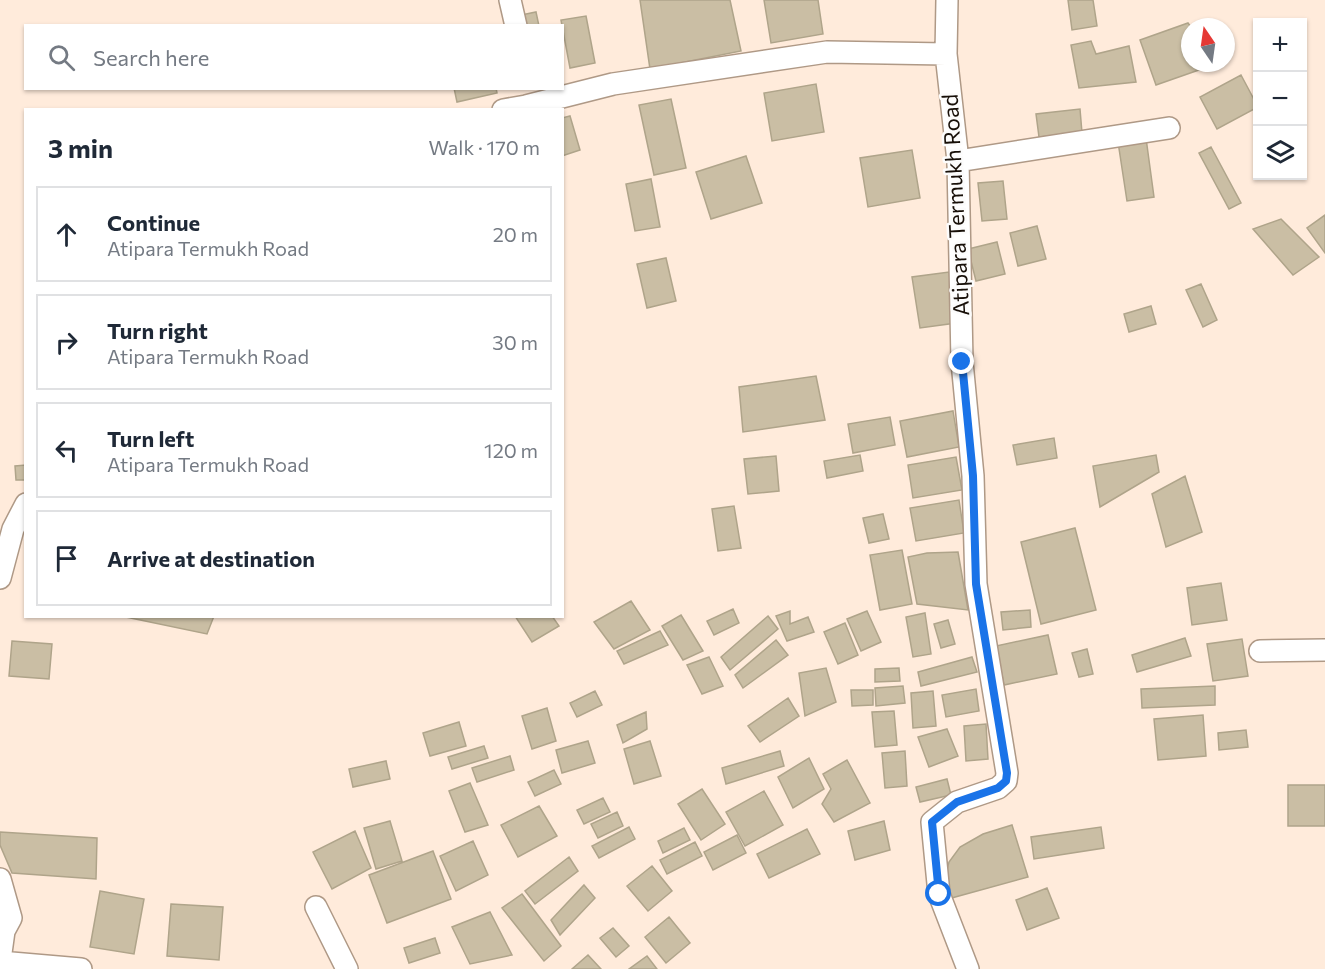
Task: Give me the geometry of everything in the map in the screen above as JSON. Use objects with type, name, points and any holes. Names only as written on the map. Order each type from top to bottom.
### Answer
[{"type":"street","points":[[510,0],[516,24]]},
{"type":"street","name":"Atipara Termukh Road","points":[[947,0],[946,54],[958,161],[962,362],[973,476],[976,584],[1007,773],[1006,781],[998,788],[957,802],[932,822],[939,894],[968,969]]},
{"type":"street","points":[[514,108],[526,106],[534,96],[827,52],[946,54]]},
{"type":"street","points":[[958,161],[1169,128]]},
{"type":"street","points":[[0,578],[13,529],[24,508]]},
{"type":"street","points":[[1260,651],[1325,650]]},
{"type":"street","points":[[0,879],[11,918],[4,931],[0,961],[81,969]]},
{"type":"street","points":[[316,907],[347,969]]},
{"type":"building","points":[[640,0],[730,0],[741,51],[650,69]]},
{"type":"building","points":[[764,0],[818,0],[823,34],[771,43]]},
{"type":"building","points":[[1068,0],[1093,0],[1097,26],[1072,30]]},
{"type":"building","points":[[536,12],[539,24],[523,24],[521,15]]},
{"type":"building","points":[[586,16],[595,63],[570,68],[564,24],[561,20]]},
{"type":"building","points":[[1181,25],[1181,72],[1193,72],[1156,85],[1140,40]]},
{"type":"building","points":[[1091,41],[1096,54],[1129,46],[1136,82],[1079,88],[1071,45]]},
{"type":"building","points":[[1241,75],[1253,98],[1253,110],[1217,129],[1200,97]]},
{"type":"building","points":[[816,84],[824,132],[772,141],[764,93]]},
{"type":"building","points":[[454,90],[496,90],[497,93],[457,102]]},
{"type":"building","points":[[671,99],[686,168],[654,175],[639,105]]},
{"type":"building","points":[[1080,109],[1082,133],[1039,137],[1036,114]]},
{"type":"building","points":[[570,116],[580,150],[564,155],[564,118]]},
{"type":"building","points":[[1146,138],[1154,197],[1127,201],[1118,142]]},
{"type":"building","points":[[1211,147],[1241,203],[1229,209],[1199,153]]},
{"type":"building","points":[[912,150],[920,198],[868,207],[860,158]]},
{"type":"building","points":[[746,156],[762,203],[711,219],[696,172]]},
{"type":"building","points":[[651,179],[660,227],[635,231],[626,184]]},
{"type":"building","points":[[1003,181],[1007,219],[982,221],[978,183]]},
{"type":"building","points":[[1325,215],[1325,253],[1307,228]]},
{"type":"building","points":[[1281,219],[1319,257],[1293,275],[1253,229]]},
{"type":"building","points":[[1037,226],[1046,259],[1018,266],[1010,233]]},
{"type":"building","points":[[997,242],[1005,274],[976,281],[968,249]]},
{"type":"building","points":[[666,258],[676,301],[647,308],[637,264]]},
{"type":"building","points":[[949,272],[956,323],[920,328],[912,277]]},
{"type":"building","points":[[1201,284],[1217,320],[1203,327],[1186,290]]},
{"type":"building","points":[[1151,306],[1156,324],[1129,332],[1124,314]]},
{"type":"building","points":[[816,376],[825,420],[743,432],[739,387]]},
{"type":"building","points":[[953,411],[959,447],[907,457],[900,421]]},
{"type":"building","points":[[890,417],[895,445],[853,453],[848,424]]},
{"type":"building","points":[[1054,438],[1057,458],[1017,465],[1013,445]]},
{"type":"building","points":[[860,455],[863,471],[827,478],[824,461]]},
{"type":"building","points":[[1156,455],[1159,472],[1100,507],[1093,466]]},
{"type":"building","points":[[776,456],[779,491],[748,494],[744,459]]},
{"type":"building","points":[[956,457],[962,490],[913,498],[908,465]]},
{"type":"building","points":[[24,465],[24,480],[16,480],[15,466]]},
{"type":"building","points":[[1185,476],[1202,532],[1166,547],[1152,494]]},
{"type":"building","points":[[959,500],[964,533],[916,541],[910,508]]},
{"type":"building","points":[[734,506],[741,548],[718,551],[712,509]]},
{"type":"building","points":[[883,514],[889,539],[869,543],[863,518]]},
{"type":"building","points":[[1075,528],[1096,610],[1041,624],[1021,542]]},
{"type":"building","points":[[902,550],[912,604],[880,610],[870,555]]},
{"type":"building","points":[[958,552],[968,610],[917,604],[908,557],[927,553]]},
{"type":"building","points":[[1221,583],[1227,620],[1192,625],[1187,588]]},
{"type":"building","points":[[631,601],[650,630],[614,649],[594,622]]},
{"type":"building","points":[[733,609],[739,623],[714,635],[707,621]]},
{"type":"building","points":[[1030,610],[1031,627],[1003,630],[1001,612]]},
{"type":"building","points":[[790,611],[790,624],[808,617],[814,632],[787,641],[776,616]]},
{"type":"building","points":[[867,611],[881,642],[861,651],[847,619]]},
{"type":"building","points":[[925,613],[931,654],[913,657],[906,617]]},
{"type":"building","points":[[681,615],[703,651],[683,660],[662,626]]},
{"type":"building","points":[[768,616],[778,629],[730,670],[721,657]]},
{"type":"building","points":[[131,618],[213,618],[207,634]]},
{"type":"building","points":[[516,618],[553,618],[559,626],[532,642]]},
{"type":"building","points":[[948,620],[955,644],[941,648],[934,624]]},
{"type":"building","points":[[845,623],[858,655],[838,664],[824,632]]},
{"type":"building","points":[[660,631],[668,645],[624,664],[617,651]]},
{"type":"building","points":[[1048,635],[1057,674],[1004,685],[996,646]]},
{"type":"building","points":[[1185,638],[1191,656],[1137,672],[1132,655]]},
{"type":"building","points":[[1242,639],[1248,676],[1213,681],[1207,644]]},
{"type":"building","points":[[776,640],[788,655],[743,688],[735,675]]},
{"type":"building","points":[[12,641],[52,644],[49,679],[9,676]]},
{"type":"building","points":[[1087,649],[1093,674],[1079,677],[1072,653]]},
{"type":"building","points":[[709,657],[723,686],[702,694],[687,665]]},
{"type":"building","points":[[972,657],[977,672],[921,686],[918,672]]},
{"type":"building","points":[[826,668],[836,702],[805,716],[799,673]]},
{"type":"building","points":[[899,668],[900,681],[875,682],[875,669]]},
{"type":"building","points":[[903,686],[905,703],[876,706],[875,688]]},
{"type":"building","points":[[1215,686],[1215,705],[1142,708],[1141,689]]},
{"type":"building","points":[[976,689],[979,711],[946,717],[942,695]]},
{"type":"building","points":[[851,690],[873,690],[873,705],[852,706]]},
{"type":"building","points":[[595,691],[602,705],[577,717],[570,703]]},
{"type":"building","points":[[933,691],[936,726],[913,728],[911,693]]},
{"type":"building","points":[[788,698],[799,716],[760,742],[748,726]]},
{"type":"building","points":[[547,708],[556,741],[532,749],[522,716]]},
{"type":"building","points":[[894,711],[897,745],[875,747],[872,712]]},
{"type":"building","points":[[646,712],[647,729],[623,743],[617,725]]},
{"type":"building","points":[[1203,715],[1206,756],[1158,760],[1154,719]]},
{"type":"building","points":[[459,722],[466,746],[430,756],[423,733]]},
{"type":"building","points":[[986,724],[988,759],[966,761],[964,726]]},
{"type":"building","points":[[947,729],[958,756],[929,767],[918,737]]},
{"type":"building","points":[[1246,730],[1248,747],[1219,750],[1218,733]]},
{"type":"building","points":[[588,741],[595,763],[562,773],[556,750]]},
{"type":"building","points":[[650,741],[661,776],[634,784],[624,749]]},
{"type":"building","points":[[484,746],[488,758],[452,769],[448,757]]},
{"type":"building","points":[[780,751],[784,766],[726,784],[722,768]]},
{"type":"building","points":[[905,751],[907,786],[885,788],[882,753]]},
{"type":"building","points":[[510,756],[514,770],[477,782],[472,768]]},
{"type":"building","points":[[809,758],[824,789],[793,808],[778,777]]},
{"type":"building","points":[[847,760],[870,803],[834,822],[822,804],[831,789],[823,774]]},
{"type":"building","points":[[386,761],[390,779],[353,787],[349,769]]},
{"type":"building","points":[[554,770],[561,784],[535,796],[528,782]]},
{"type":"building","points":[[947,779],[951,795],[920,802],[916,787]]},
{"type":"building","points":[[470,783],[488,825],[465,832],[449,791]]},
{"type":"building","points":[[1288,785],[1325,785],[1325,826],[1288,826]]},
{"type":"building","points":[[702,789],[725,824],[701,840],[678,804]]},
{"type":"building","points":[[764,791],[783,825],[745,846],[726,812]]},
{"type":"building","points":[[603,798],[610,812],[584,824],[577,810]]},
{"type":"building","points":[[539,806],[557,836],[518,857],[501,825]]},
{"type":"building","points":[[617,812],[623,826],[598,838],[591,824]]},
{"type":"building","points":[[390,821],[402,861],[376,869],[364,828]]},
{"type":"building","points":[[884,821],[890,850],[855,860],[848,831]]},
{"type":"building","points":[[1012,825],[1028,877],[948,899],[945,877],[949,862],[960,847],[983,834]]},
{"type":"building","points":[[629,827],[635,839],[599,858],[592,846]]},
{"type":"building","points":[[1101,827],[1104,848],[1034,859],[1031,837]]},
{"type":"building","points":[[684,828],[690,840],[663,853],[658,841]]},
{"type":"building","points":[[807,829],[820,854],[769,878],[757,854]]},
{"type":"building","points":[[355,831],[371,868],[332,889],[313,852]]},
{"type":"building","points":[[0,832],[97,838],[96,879],[12,873],[0,845]]},
{"type":"building","points":[[737,835],[746,853],[713,870],[704,852]]},
{"type":"building","points":[[473,841],[488,875],[456,891],[440,856]]},
{"type":"building","points":[[695,842],[702,856],[667,874],[660,860]]},
{"type":"building","points":[[433,851],[451,899],[387,923],[369,875]]},
{"type":"building","points":[[569,857],[578,871],[535,904],[525,891]]},
{"type":"building","points":[[652,866],[672,891],[648,911],[627,886]]},
{"type":"building","points":[[584,885],[595,898],[560,935],[551,920]]},
{"type":"building","points":[[1047,888],[1059,918],[1027,930],[1016,900]]},
{"type":"building","points":[[100,891],[144,899],[134,954],[90,947]]},
{"type":"building","points":[[522,894],[561,946],[544,961],[502,908]]},
{"type":"building","points":[[171,904],[223,907],[219,960],[167,956]]},
{"type":"building","points":[[490,912],[512,955],[470,964],[452,927]]},
{"type":"building","points":[[669,917],[690,943],[666,963],[645,937]]},
{"type":"building","points":[[613,928],[629,946],[616,957],[600,938]]},
{"type":"building","points":[[435,938],[440,953],[409,963],[404,948]]},
{"type":"building","points":[[588,955],[601,969],[572,969]]},
{"type":"building","points":[[647,956],[657,969],[629,969]]},
{"type":"route","points":[[939,894],[932,822],[957,802],[998,788],[1006,781],[1007,773],[976,584],[973,476],[962,362]]}]
